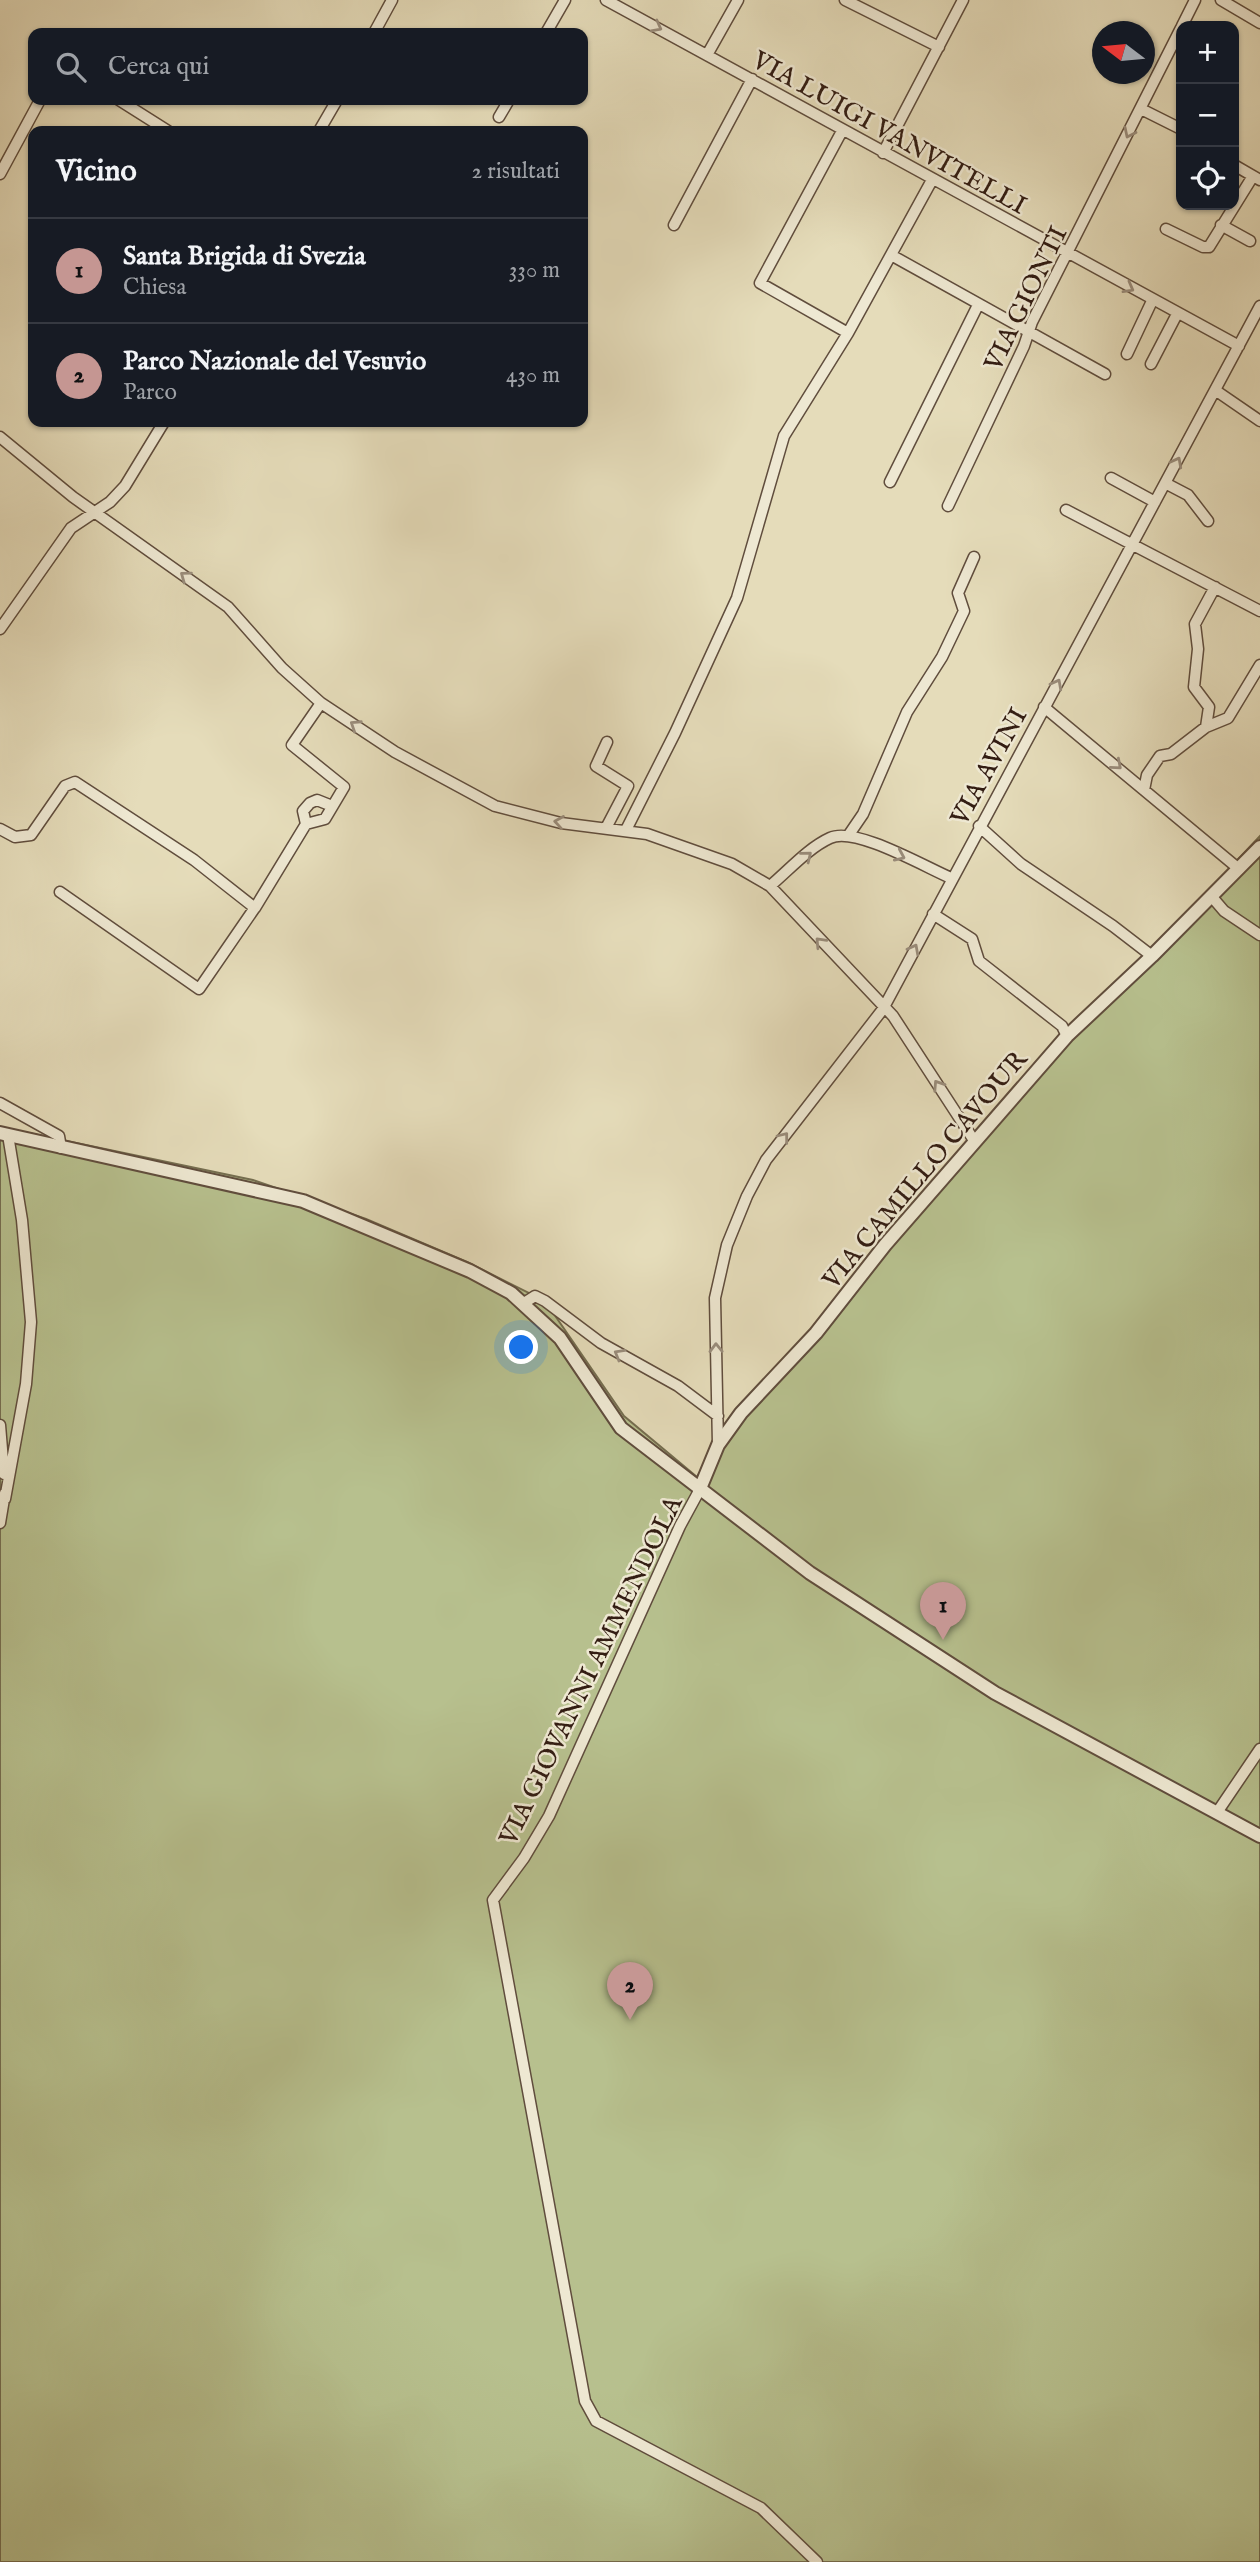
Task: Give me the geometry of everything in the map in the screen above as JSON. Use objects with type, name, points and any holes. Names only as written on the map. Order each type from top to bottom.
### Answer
[{"type":"street","points":[[377,28],[392,0]]},
{"type":"street","points":[[549,28],[565,0]]},
{"type":"street","name":"VIA LUIGI VANVITELLI","points":[[607,0],[1152,301],[1239,346]]},
{"type":"street","points":[[707,55],[738,0]]},
{"type":"street","points":[[845,0],[939,47]]},
{"type":"street","points":[[883,153],[963,0]]},
{"type":"street","name":"VIA GIONTI","points":[[1185,21],[1195,0]]},
{"type":"street","points":[[1221,0],[1260,23]]},
{"type":"street","name":"VIA GIONTI","points":[[948,506],[1029,333],[1176,39]]},
{"type":"street","points":[[674,225],[752,79]]},
{"type":"street","points":[[0,174],[37,105]]},
{"type":"street","points":[[127,105],[160,126]]},
{"type":"street","points":[[323,126],[334,105]]},
{"type":"street","points":[[499,117],[506,105]]},
{"type":"street","points":[[1141,109],[1176,126]]},
{"type":"street","points":[[842,131],[761,283],[848,333]]},
{"type":"street","points":[[1166,229],[1209,247],[1221,225],[1256,178],[1239,168]]},
{"type":"street","points":[[626,830],[675,733],[737,598],[779,447],[848,333],[932,180]]},
{"type":"street","points":[[1221,225],[1250,241]]},
{"type":"street","points":[[891,256],[1105,374]]},
{"type":"street","points":[[1126,354],[1152,301]]},
{"type":"street","points":[[890,482],[978,305]]},
{"type":"street","name":"VIA AVINI","points":[[718,1445],[715,1298],[727,1245],[737,1220],[766,1160],[883,1009],[1260,306]]},
{"type":"street","points":[[1151,364],[1177,314]]},
{"type":"street","points":[[1216,390],[1260,421]]},
{"type":"street","points":[[0,629],[71,528],[97,513],[125,486],[161,427]]},
{"type":"street","points":[[0,437],[97,513],[228,607],[282,668],[321,703],[395,752],[495,806],[561,824],[626,830],[673,842],[732,864],[770,886],[883,1009],[893,1016],[975,1142]]},
{"type":"street","points":[[1111,478],[1155,502]]},
{"type":"street","points":[[1165,483],[1188,495],[1208,521]]},
{"type":"street","points":[[1066,510],[1260,611]]},
{"type":"street","points":[[848,836],[863,814],[907,712],[942,657],[964,611],[958,593],[974,557]]},
{"type":"street","points":[[1206,727],[1209,707],[1194,687],[1198,649],[1195,624],[1215,587]]},
{"type":"street","points":[[1144,790],[1147,775],[1160,756],[1178,751],[1188,739],[1194,738],[1206,727],[1228,718],[1260,665]]},
{"type":"street","points":[[306,824],[325,819],[344,787],[292,745],[321,703]]},
{"type":"street","points":[[1044,707],[1239,869]]},
{"type":"street","points":[[606,828],[628,786],[596,766],[607,742]]},
{"type":"street","points":[[0,829],[19,838],[31,835],[65,786],[78,783],[194,860],[256,908],[306,824],[303,811],[317,800],[332,806]]},
{"type":"street","points":[[979,826],[1021,864],[1114,926],[1152,956]]},
{"type":"street","points":[[770,886],[825,841],[848,836],[858,837],[951,878]]},
{"type":"street","name":"VIA CAMILLO CAVOUR","points":[[699,1491],[718,1445],[741,1413],[816,1333],[885,1245],[1068,1036],[1260,848]]},
{"type":"street","points":[[60,892],[200,989],[254,909]]},
{"type":"street","points":[[1212,897],[1224,911],[1260,934]]},
{"type":"street","points":[[933,914],[972,939],[979,961],[1062,1026],[1068,1036]]},
{"type":"street","points":[[0,1103],[59,1136],[61,1148]]},
{"type":"street","points":[[0,1523],[26,1384],[31,1322],[21,1210],[4,1134],[314,1205],[470,1271],[524,1303],[560,1338],[621,1428],[699,1491],[810,1573],[984,1686],[1260,1836]]},
{"type":"street","points":[[524,1303],[536,1296],[545,1301],[601,1343],[678,1386],[718,1416]]},
{"type":"street","points":[[0,1425],[4,1452],[5,1499]]},
{"type":"street","name":"VIA GIOVANNI AMMENDOLA","points":[[699,1491],[680,1526],[549,1815],[524,1858],[493,1900],[587,2407],[596,2421],[761,2508],[817,2562]]},
{"type":"street","points":[[1218,1811],[1260,1749]]},
{"type":"green space","points":[[1260,836],[1260,2562],[0,2562],[0,1127],[253,1180],[366,1219],[467,1262],[545,1301],[624,1416],[697,1477],[732,1418],[780,1368],[913,1206]]},
{"type":"place","name":"Santa Brigida di Svezia","points":[[943,1640]]},
{"type":"place","name":"Parco Nazionale del Vesuvio","points":[[630,2020]]}]
